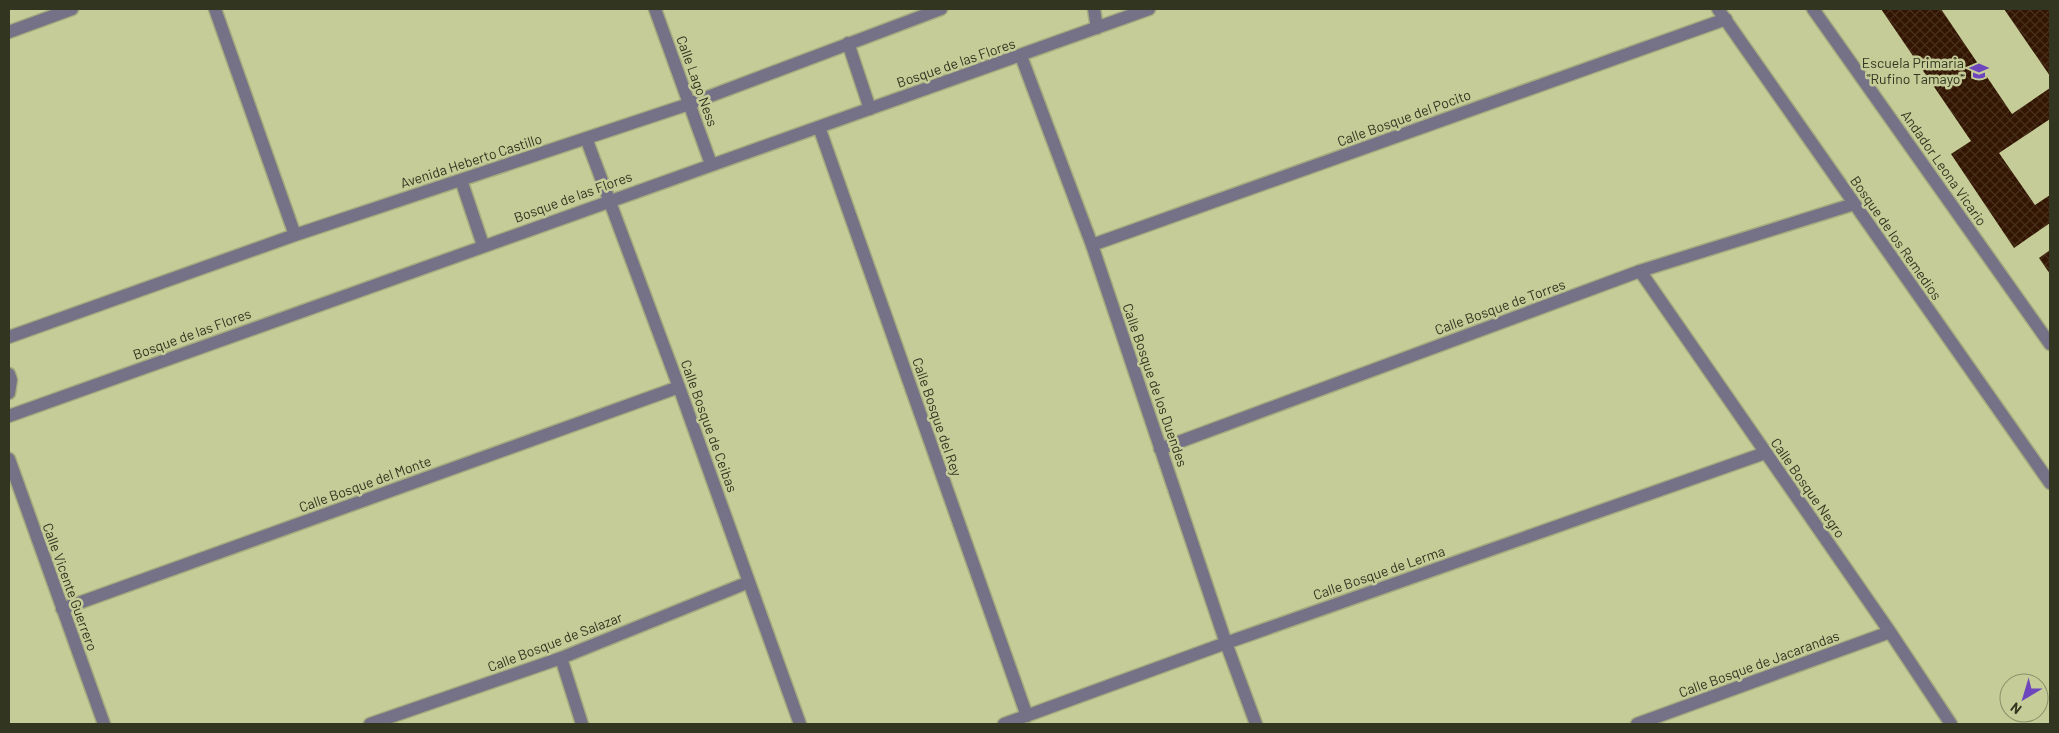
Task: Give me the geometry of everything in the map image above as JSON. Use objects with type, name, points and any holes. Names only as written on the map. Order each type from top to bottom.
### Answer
[{"type":"street","points":[[9,32],[72,9]]},
{"type":"street","points":[[215,9],[295,235]]},
{"type":"street","name":"Calle Lago Ness","points":[[655,9],[711,164]]},
{"type":"street","name":"Avenida Heberto Castillo","points":[[9,337],[295,235],[689,104],[941,9]]},
{"type":"street","points":[[1094,9],[1097,28]]},
{"type":"street","name":"Bosque de las Flores","points":[[9,416],[483,245],[1021,56],[1149,9]]},
{"type":"street","name":"Andador Leona Vicario","points":[[1814,9],[2050,344]]},
{"type":"street","name":"Bosque de los Remedios","points":[[1722,14],[2050,483]]},
{"type":"street","name":"Calle Bosque del Pocito","points":[[1092,245],[1722,14]]},
{"type":"street","points":[[848,43],[870,109]]},
{"type":"street","name":"Calle Bosque de los Duendes","points":[[1021,56],[1092,245],[1226,642],[1256,724]]},
{"type":"street","name":"Calle Bosque del Rey","points":[[819,127],[1027,716]]},
{"type":"street","name":"Calle Bosque de Ceibas","points":[[586,138],[679,387],[800,724]]},
{"type":"street","points":[[462,180],[483,245]]},
{"type":"street","name":"Calle Bosque de Torres","points":[[1160,449],[1640,271],[1854,204]]},
{"type":"street","name":"Calle Bosque Negro","points":[[1640,271],[1890,632],[1950,724]]},
{"type":"street","points":[[9,374],[11,380],[9,393]]},
{"type":"street","name":"Calle Bosque del Monte","points":[[62,610],[679,387]]},
{"type":"street","name":"Calle Bosque de Lerma","points":[[1004,724],[1226,642],[1765,453]]},
{"type":"street","name":"Calle Vicente Guerrero","points":[[9,459],[104,724]]},
{"type":"street","name":"Calle Bosque de Salazar","points":[[370,724],[561,658],[749,582]]},
{"type":"street","name":"Calle Bosque de Jacarandas","points":[[1637,724],[1890,632]]},
{"type":"street","points":[[561,658],[582,724]]},
{"type":"building","points":[[1881,9],[1941,9],[2012,114],[2050,88],[2050,119],[1999,153],[2035,205],[2050,195],[2050,223],[2014,248],[1951,154],[1971,141]]},
{"type":"building","points":[[2004,9],[2050,9],[2050,76]]},
{"type":"building","points":[[2050,250],[2050,274],[2039,258]]},
{"type":"place","name":"Escuela Primaria \"Rufino Tamayo\"","points":[[1979,71]]}]
